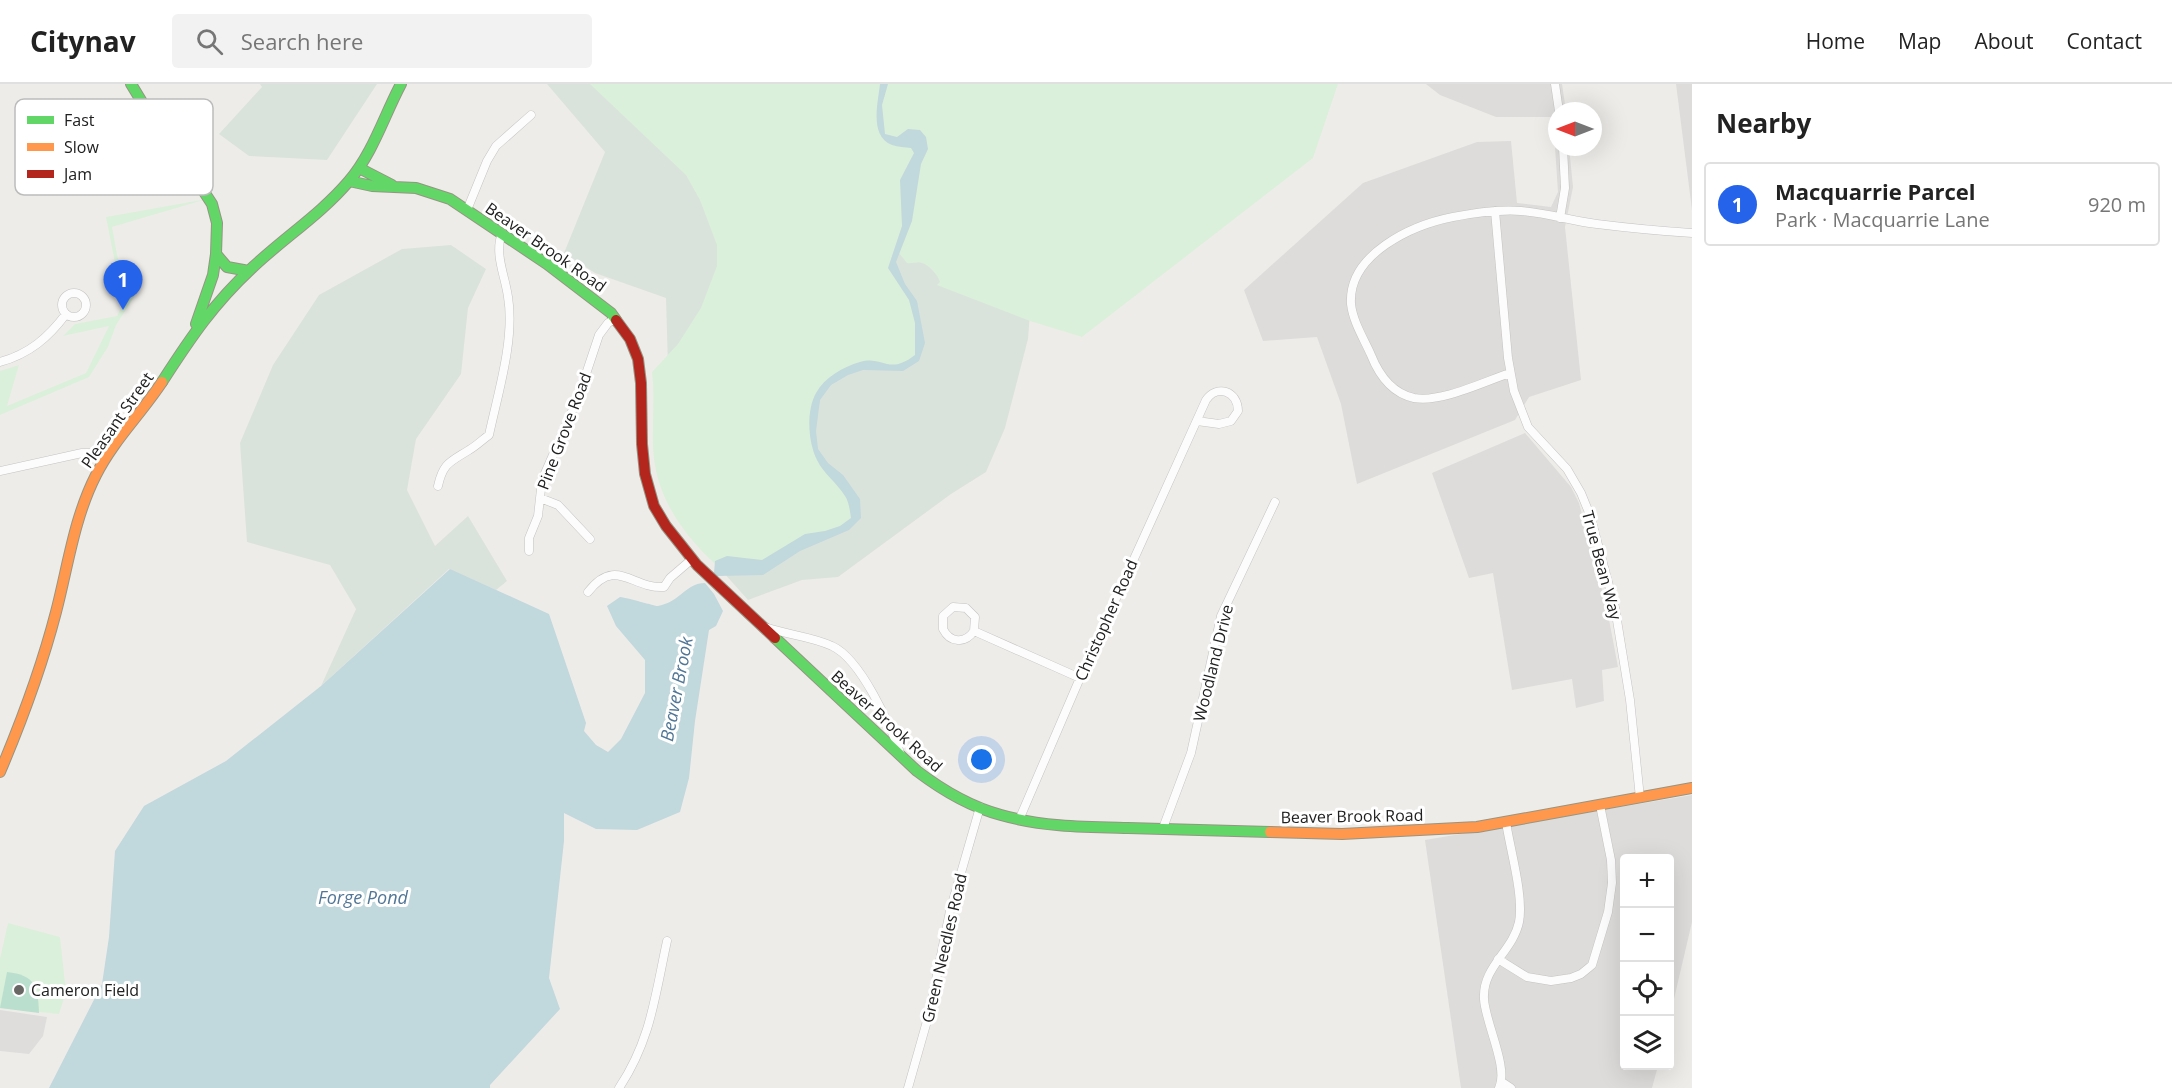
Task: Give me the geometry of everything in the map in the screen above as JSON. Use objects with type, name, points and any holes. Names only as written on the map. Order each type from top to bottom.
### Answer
[{"type":"street","points":[[131,84],[140,99]]},
{"type":"street","name":"Pleasant Street","points":[[0,772],[44,654],[77,521],[86,495],[105,458],[153,396],[192,336],[222,298],[249,271],[320,212],[349,182],[359,168],[401,84]]},
{"type":"street","points":[[1555,84],[1558,102]]},
{"type":"street","points":[[467,210],[487,161],[496,146],[531,114]]},
{"type":"street","points":[[1560,218],[1565,181],[1564,156]]},
{"type":"street","name":"Beaver Brook Road","points":[[359,168],[395,186]]},
{"type":"street","name":"Beaver Brook Road","points":[[349,182],[361,186],[413,187],[441,195],[502,233],[587,292],[604,307],[630,339],[638,359],[641,383],[643,460],[650,496],[666,526],[694,562],[901,756],[936,785],[980,807],[1019,820],[1069,826],[1373,834],[1506,822],[1692,788]]},
{"type":"street","points":[[192,336],[213,275],[216,254],[217,223],[212,204],[206,195]]},
{"type":"street","points":[[1510,373],[1440,397],[1423,399],[1406,396],[1392,388],[1380,374],[1355,320],[1351,304],[1353,288],[1359,272],[1387,245],[1412,231],[1438,221],[1495,211],[1521,211],[1596,224],[1692,233]]},
{"type":"street","name":"True Bean Way","points":[[1495,211],[1510,373],[1517,400],[1528,427],[1567,469],[1590,514],[1615,608],[1630,700],[1640,798]]},
{"type":"street","points":[[438,486],[441,472],[451,459],[469,450],[489,435],[506,352],[510,320],[508,297],[498,252],[498,243],[502,233]]},
{"type":"street","points":[[216,254],[227,267],[249,271]]},
{"type":"street","points":[[0,362],[23,354],[41,343],[66,314]]},
{"type":"street","name":"Pine Grove Road","points":[[529,551],[529,538],[538,516],[542,480],[579,395],[599,335],[608,323],[615,319]]},
{"type":"street","name":"Christopher Road","points":[[1019,820],[1080,678],[1206,400],[1212,393],[1225,391],[1235,398],[1238,411],[1231,421],[1219,424],[1197,421]]},
{"type":"street","points":[[0,471],[82,453],[92,453],[105,458]]},
{"type":"street","points":[[540,498],[558,505],[590,539]]},
{"type":"street","name":"Woodland Drive","points":[[1163,828],[1191,753],[1221,616],[1275,502]]},
{"type":"street","points":[[588,592],[599,580],[616,575],[626,576],[655,587],[664,587],[670,578],[694,562]]},
{"type":"street","points":[[953,607],[966,608],[975,617],[974,631],[965,639],[953,639],[945,634],[942,628],[943,616],[953,607]]},
{"type":"street","points":[[761,625],[832,646],[842,652],[855,666],[878,702],[901,756]]},
{"type":"street","points":[[974,631],[1080,678]]},
{"type":"street","points":[[1498,959],[1527,977],[1551,981],[1571,978],[1592,965],[1608,912],[1612,883],[1611,860],[1600,806]]},
{"type":"street","name":"Green Needles Road","points":[[908,1088],[929,1014],[950,911],[980,807]]},
{"type":"street","points":[[1506,822],[1520,913],[1516,929],[1487,978],[1484,998],[1497,1050],[1501,1085],[1511,1088]]},
{"type":"street","points":[[619,1088],[632,1069],[651,1021],[667,941]]},
{"type":"shaded area","points":[[260,84],[377,84],[327,160],[249,156],[219,134],[262,87]]},
{"type":"shaded area","points":[[547,84],[948,84],[1031,300],[1028,339],[1005,428],[986,472],[951,494],[838,577],[802,580],[748,600],[698,544],[668,367],[666,298],[595,273],[564,253],[605,152]]},
{"type":"shaded area","points":[[1426,84],[1562,84],[1565,102],[1548,102],[1548,117],[1496,117],[1440,95]]},
{"type":"shaded area","points":[[1676,84],[1692,84],[1692,210]]},
{"type":"shaded area","points":[[1511,141],[1517,203],[1551,207],[1558,192],[1556,156],[1570,156],[1573,187],[1565,227],[1581,380],[1529,397],[1515,420],[1357,484],[1341,404],[1317,337],[1263,341],[1244,290],[1363,183],[1477,142]]},
{"type":"shaded area","points":[[451,245],[486,269],[468,308],[461,374],[416,439],[407,490],[435,546],[468,516],[507,581],[496,590],[449,569],[321,686],[356,609],[330,565],[247,542],[240,443],[273,365],[319,295],[402,249]]},
{"type":"shaded area","points":[[1525,433],[1571,487],[1579,503],[1607,609],[1618,667],[1602,670],[1604,701],[1576,708],[1572,679],[1512,690],[1493,573],[1469,578],[1432,473]]},
{"type":"shaded area","points":[[1692,795],[1692,922],[1674,999],[1674,854],[1620,854],[1620,1070],[1657,1070],[1652,1088],[1461,1088],[1425,840]]},
{"type":"shaded area","points":[[0,1010],[47,1017],[43,1036],[29,1054],[0,1051]]},
{"type":"green space","points":[[590,84],[1338,84],[1313,158],[1082,337],[1030,321],[937,285],[940,282],[939,279],[927,266],[920,262],[907,263],[899,253],[896,254],[896,272],[916,306],[917,359],[902,368],[860,367],[831,380],[818,398],[813,422],[815,452],[847,487],[857,514],[847,529],[769,564],[724,572],[697,546],[675,517],[660,484],[653,447],[652,372],[678,344],[701,308],[717,266],[717,245],[700,200],[686,175]]},
{"type":"green space","points":[[207,199],[112,227],[125,297],[136,294],[116,325],[108,347],[89,377],[0,415],[0,371],[19,365],[7,406],[86,373],[109,326],[63,336],[75,324],[117,316],[123,304],[106,217]]},
{"type":"green space","points":[[8,923],[60,937],[66,992],[59,1014],[0,1008],[0,959]]},
{"type":"green space","name":"Cameron Field","points":[[7,972],[24,976],[33,984],[38,996],[39,1013],[0,1008]]},
{"type":"water","points":[[880,84],[888,84],[882,105],[885,134],[897,137],[908,129],[920,130],[926,137],[928,149],[921,164],[912,221],[896,262],[905,284],[917,301],[925,343],[919,361],[903,371],[863,370],[848,375],[831,385],[820,400],[816,431],[818,449],[828,463],[843,475],[860,499],[861,518],[849,530],[800,551],[763,575],[717,576],[714,573],[715,561],[727,556],[762,560],[805,534],[840,526],[851,518],[846,498],[823,469],[814,453],[809,426],[813,400],[824,382],[847,367],[868,361],[898,364],[915,355],[915,323],[909,300],[888,268],[902,226],[900,180],[914,153],[911,148],[892,145],[880,134],[877,109]]},
{"type":"water","name":"Forge Pond","points":[[450,569],[549,614],[586,723],[584,731],[596,745],[608,752],[621,739],[645,693],[645,660],[616,626],[607,606],[620,597],[658,606],[672,601],[693,586],[705,583],[723,611],[716,626],[709,630],[689,778],[680,812],[637,830],[596,829],[564,813],[564,841],[549,978],[560,1009],[490,1085],[490,1088],[49,1088],[102,984],[109,937],[115,851],[144,806],[226,761],[321,686]]},
{"type":"traffic: fast","points":[[131,84],[140,99]]},
{"type":"traffic: fast","points":[[162,382],[193,335],[239,280],[315,215],[349,181],[372,146],[401,84]]},
{"type":"traffic: fast","points":[[359,168],[392,185]]},
{"type":"traffic: fast","points":[[349,181],[372,186],[416,188],[450,199],[547,264],[611,313],[616,320]]},
{"type":"traffic: fast","points":[[206,195],[212,204],[217,223],[216,254],[227,267],[249,271]]},
{"type":"traffic: fast","points":[[196,324],[213,275],[216,254]]},
{"type":"traffic: fast","points":[[775,638],[917,771],[968,803],[1017,819],[1064,826],[1270,832]]},
{"type":"traffic: slow","points":[[0,772],[24,713],[44,652],[88,491],[111,451],[162,382]]},
{"type":"traffic: slow","points":[[1270,832],[1342,834],[1477,827],[1692,788]]},
{"type":"traffic: jam","points":[[616,320],[630,339],[638,359],[645,474],[654,506],[666,526],[697,565],[775,638]]},
{"type":"place","name":"Macquarrie Parcel","points":[[123,310]]},
{"type":"place","name":"Cameron Field","points":[[19,990]]},
{"type":"water label","name":"Beaver Brook","points":[[676,689]]}]
